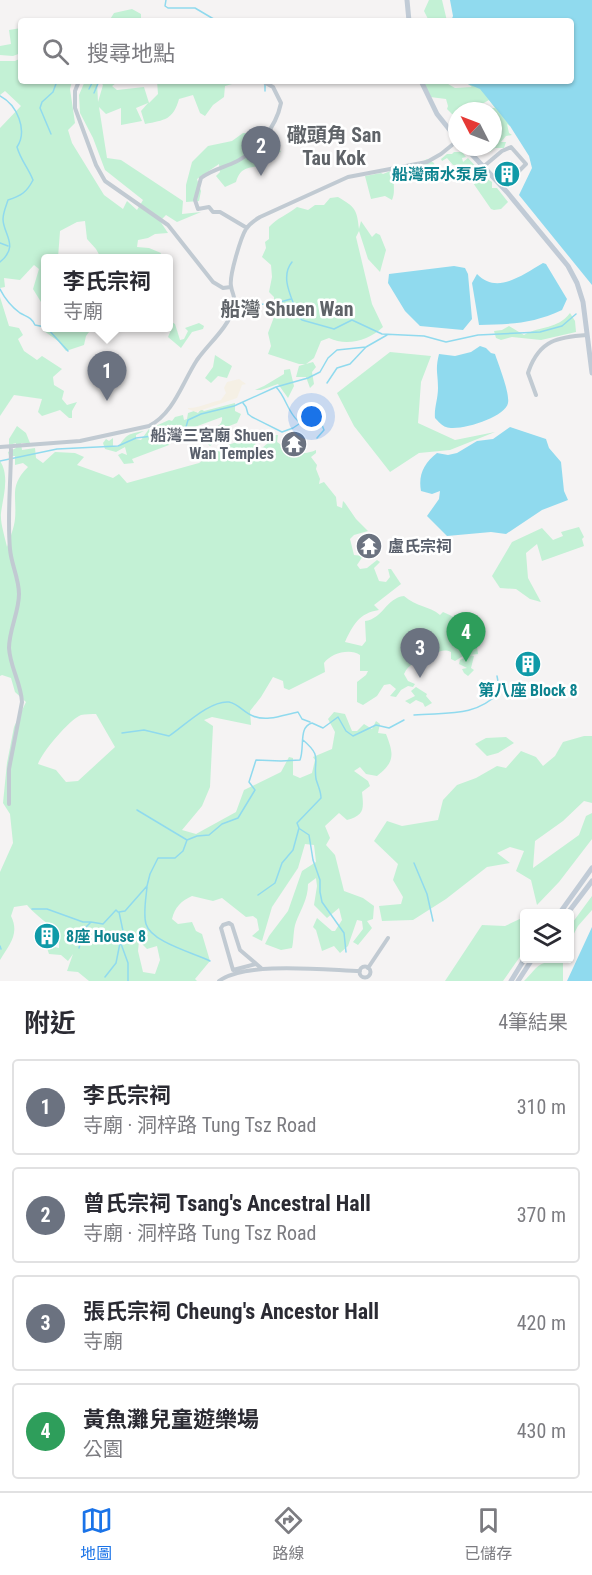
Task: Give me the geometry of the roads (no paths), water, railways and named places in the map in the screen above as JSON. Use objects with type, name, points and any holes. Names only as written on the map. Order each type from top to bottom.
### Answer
[{"type":"main road","points":[[407,0],[410,18]]},
{"type":"main road","points":[[422,84],[437,114],[448,128]]},
{"type":"main road","points":[[473,156],[568,266],[583,302],[592,373]]},
{"type":"main road","points":[[563,909],[592,868]]},
{"type":"main road","points":[[571,909],[592,880]]},
{"type":"main road","points":[[511,981],[522,963]]},
{"type":"main road","points":[[518,981],[530,963]]},
{"type":"street","points":[[78,84],[75,92],[75,108],[96,165],[105,181],[168,225],[213,282],[223,288],[231,287]]},
{"type":"street","points":[[247,228],[220,212],[213,212],[209,207],[198,209],[195,200],[201,178],[246,155],[271,129],[281,103],[276,92],[266,84]]},
{"type":"street","points":[[483,167],[502,151],[512,147],[526,164],[516,174]]},
{"type":"street","points":[[0,447],[80,441],[149,426],[159,421],[197,360],[222,330],[232,312],[236,301],[231,287],[232,277],[247,228],[260,217],[348,177],[427,162],[448,148]]},
{"type":"street","points":[[537,395],[528,373],[546,344],[556,339],[587,335]]},
{"type":"street","points":[[9,804],[9,769],[22,702],[9,646],[19,593],[10,553],[11,447]]},
{"type":"street","points":[[256,964],[233,970],[221,928],[223,925],[229,923],[232,925],[238,947],[262,968]]},
{"type":"street","points":[[360,971],[364,979],[370,975],[369,968],[388,938]]},
{"type":"street","points":[[219,981],[225,977],[262,968],[360,971],[363,967],[369,968]]},
{"type":"water","points":[[450,0],[592,0],[592,285],[519,195],[532,168],[529,156],[502,116],[502,102],[491,102],[480,89],[468,84],[574,84],[574,18],[452,18]]},
{"type":"water","points":[[543,263],[546,264],[567,299],[562,310],[531,321],[479,325],[472,283],[477,274],[493,283],[501,283],[510,281]]},
{"type":"water","points":[[454,266],[465,268],[468,274],[472,319],[463,330],[420,326],[405,311],[388,283],[389,274]]},
{"type":"water","points":[[480,346],[495,354],[506,386],[508,403],[499,413],[481,422],[452,428],[445,426],[435,418],[439,354],[455,356],[471,352]]},
{"type":"water","points":[[510,427],[546,439],[549,448],[561,462],[564,491],[568,500],[542,510],[506,534],[491,532],[447,536],[427,516],[439,499],[440,491],[432,494],[421,491],[420,480],[425,465],[437,453],[448,455],[457,453],[477,441],[493,439]]},
{"type":"water","points":[[592,927],[592,981],[567,981]]},
{"type":"waterway","points":[[166,0],[165,6],[168,8],[195,8],[212,18]]},
{"type":"waterway","points":[[51,134],[40,108],[42,102],[53,92],[56,84]]},
{"type":"waterway","points":[[89,89],[92,84]]},
{"type":"waterway","points":[[94,93],[98,84]]},
{"type":"waterway","points":[[265,84],[265,91]]},
{"type":"waterway","points":[[0,96],[11,105],[19,118],[21,133],[17,147],[33,180],[23,193],[8,200],[3,219],[10,245],[9,251],[0,262]]},
{"type":"waterway","points":[[0,243],[8,246]]},
{"type":"waterway","points":[[292,262],[288,268],[287,282],[298,316],[302,320],[334,329],[352,320],[382,334],[424,336],[446,342],[478,335],[540,332],[562,326],[576,314]]},
{"type":"waterway","points":[[0,289],[17,311],[35,325],[41,326]]},
{"type":"waterway","points":[[242,305],[273,304],[291,299]]},
{"type":"waterway","points":[[51,332],[68,351]]},
{"type":"waterway","points":[[327,383],[337,368],[350,364],[366,347],[387,335]]},
{"type":"waterway","points":[[0,461],[57,449],[118,446],[136,438],[170,434],[186,427],[188,420],[201,414],[234,406],[276,387],[308,378],[320,372],[328,358],[337,350],[366,347]]},
{"type":"waterway","points":[[276,387],[298,421]]},
{"type":"waterway","points":[[243,403],[252,417],[282,432],[302,422],[313,428],[322,425],[324,430],[317,438]]},
{"type":"waterway","points":[[414,715],[460,712],[480,706],[500,692],[497,676]]},
{"type":"waterway","points":[[122,733],[144,730],[169,736],[198,714],[222,702],[236,705],[258,718],[298,712],[302,719],[310,722]]},
{"type":"waterway","points":[[128,981],[128,963],[120,941],[123,931],[119,912],[125,911],[147,886],[158,858],[175,858],[183,851],[187,840],[209,835],[222,824],[238,818],[255,790],[249,782],[256,760],[300,760],[303,733],[312,723],[323,728],[338,717],[346,731],[353,736],[376,725],[389,728],[404,720]]},
{"type":"waterway","points":[[258,895],[275,883],[282,863],[293,850],[299,828],[297,823],[321,798],[315,772],[316,758],[313,750],[303,740]]},
{"type":"waterway","points":[[137,810],[187,840]]},
{"type":"waterway","points":[[300,829],[309,835],[313,860],[320,880],[322,902],[344,933],[346,952]]},
{"type":"waterway","points":[[414,863],[427,894],[433,921]]},
{"type":"waterway","points":[[147,887],[145,916],[150,930],[164,942],[210,961]]},
{"type":"waterway","points":[[32,909],[47,909],[83,922],[91,922]]},
{"type":"waterway","points":[[79,948],[84,929],[91,922],[103,924],[116,910],[118,912]]},
{"type":"waterway","points":[[105,977],[116,963],[120,943]]},
{"type":"place","name":"船灣雨水泵房","points":[[507,174]]},
{"type":"place","name":"曾氏宗祠 Tsang's Ancestral Hall","points":[[261,176]]},
{"type":"place","name":"李氏宗祠","points":[[107,401]]},
{"type":"place","name":"船灣三宮廟 Shuen Wan Temples","points":[[294,444]]},
{"type":"place","name":"盧氏宗祠","points":[[369,546]]},
{"type":"place","name":"黃魚灘兒童遊樂場","points":[[466,662]]},
{"type":"place","name":"第八座 Block 8","points":[[528,664]]},
{"type":"place","name":"張氏宗祠 Cheung's Ancestor Hall","points":[[420,678]]},
{"type":"place","name":"8座 House 8","points":[[47,936]]},
{"type":"district","name":"䃟頭角 San Tau Kok","points":[[334,146]]},
{"type":"district","name":"船灣 Shuen Wan","points":[[287,309]]}]
